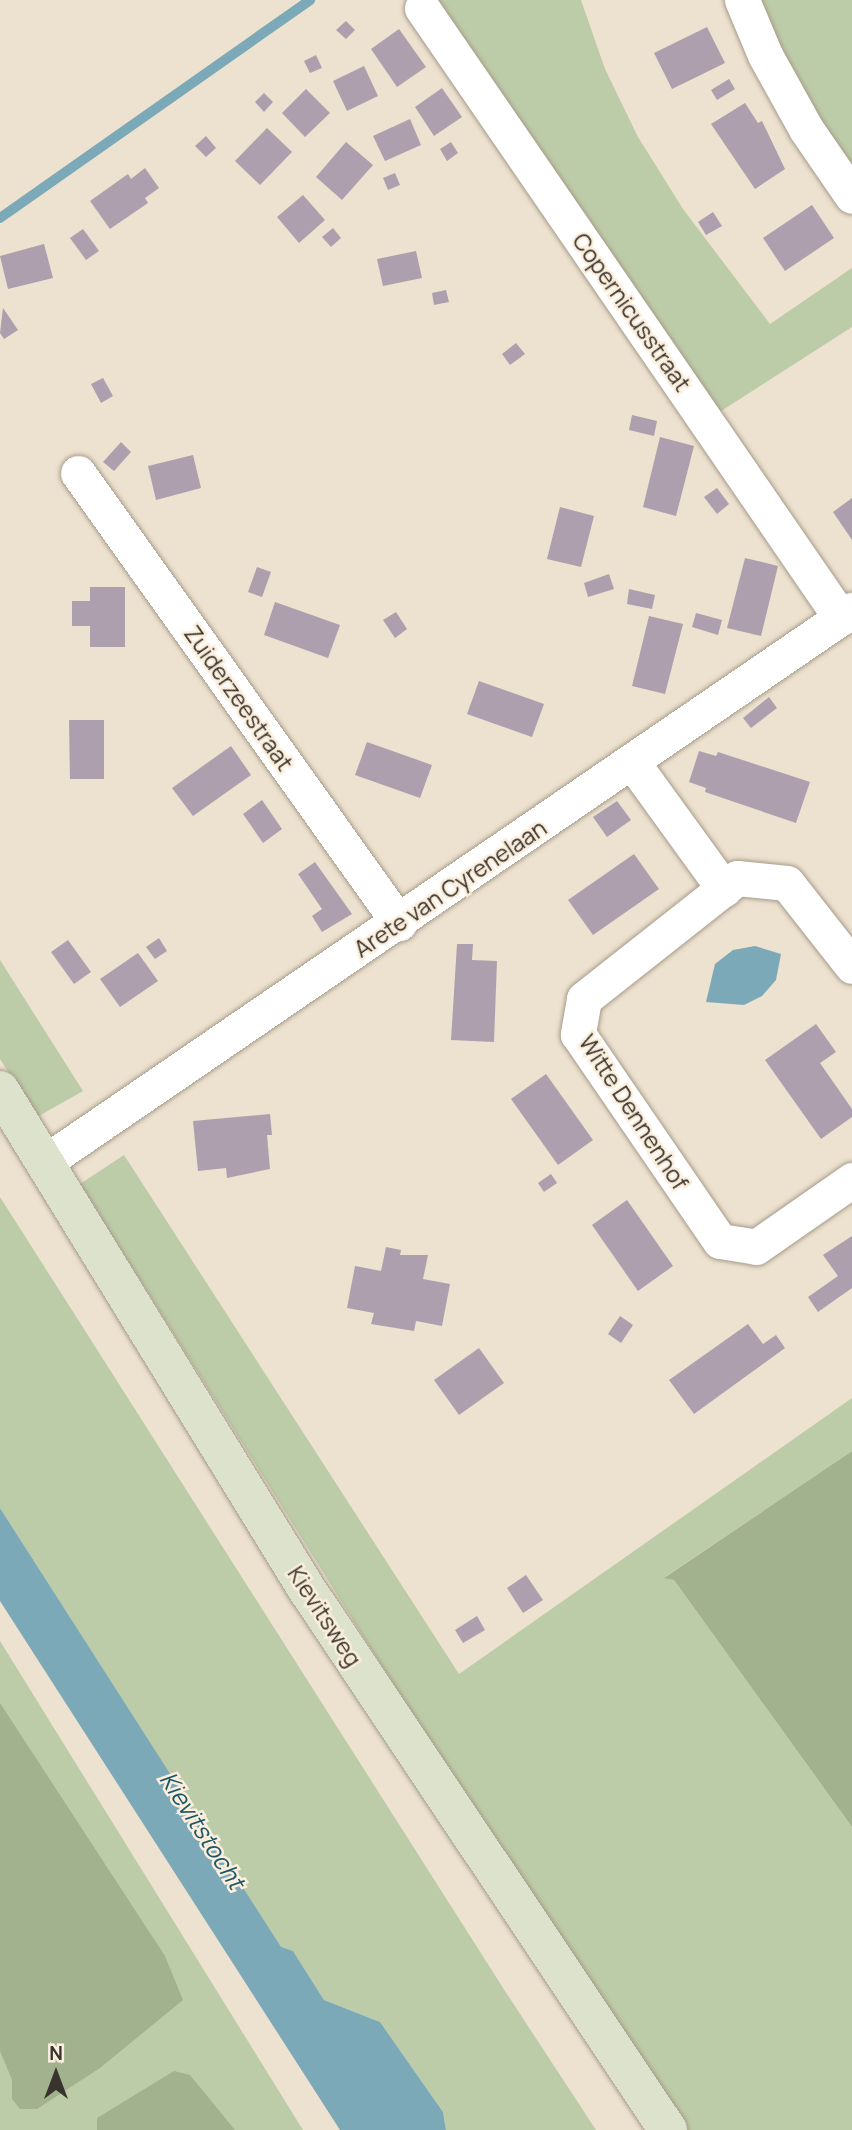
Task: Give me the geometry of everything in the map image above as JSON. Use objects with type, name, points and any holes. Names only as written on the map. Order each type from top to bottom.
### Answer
[{"type":"street","points":[[742,0],[765,55],[800,118],[852,196]]},
{"type":"street","name":"Copernicusstraat","points":[[422,8],[846,614]]},
{"type":"street","name":"Zuiderzeestraat","points":[[78,473],[399,923]]},
{"type":"street","name":"Arete van Cyrenelaan","points":[[45,1162],[399,923],[846,614]]},
{"type":"street","points":[[632,762],[724,889]]},
{"type":"street","name":"Witte Dennenhof","points":[[852,966],[787,883],[737,878],[584,999],[578,1034],[720,1241],[756,1247],[852,1180]]},
{"type":"street","name":"Kievitsweg","points":[[0,1090],[306,1588],[668,2130]]},
{"type":"green space","points":[[427,0],[581,0],[605,69],[638,137],[683,209],[770,324],[852,268],[852,327],[718,413]]},
{"type":"green space","points":[[751,0],[852,0],[852,180]]},
{"type":"green space","points":[[0,960],[83,1091],[37,1117],[0,1059]]},
{"type":"green space","points":[[124,1155],[459,1674],[852,1398],[852,1451],[665,1577],[674,1580],[852,1827],[852,2130],[686,2130],[430,1743],[80,1184]]},
{"type":"green space","points":[[0,1197],[596,2130],[446,2130],[443,2112],[380,2022],[324,2000],[293,1951],[281,1948],[0,1508]]},
{"type":"green space","points":[[852,1451],[852,1827],[674,1580],[664,1578]]},
{"type":"green space","points":[[0,1641],[303,2130],[0,2130]]},
{"type":"green space","points":[[0,1703],[165,1956],[183,2000],[100,2068],[37,2109],[20,2109],[12,2099],[12,2080],[0,2051]]},
{"type":"green space","points":[[174,2071],[190,2075],[235,2130],[97,2130],[97,2118]]},
{"type":"water","points":[[755,946],[781,954],[776,980],[762,996],[744,1005],[706,1002],[715,964],[733,950]]},
{"type":"water","name":"Kievitstocht","points":[[0,1508],[281,1947],[293,1951],[324,2000],[380,2022],[443,2112],[446,2130],[340,2130],[0,1601]]},
{"type":"building","points":[[346,21],[355,30],[346,39],[336,30]]},
{"type":"building","points":[[707,27],[725,63],[672,89],[654,53]]},
{"type":"building","points":[[399,29],[426,67],[397,87],[371,49]]},
{"type":"building","points":[[316,55],[322,68],[310,73],[304,61]]},
{"type":"building","points":[[364,66],[378,96],[347,111],[333,81]]},
{"type":"building","points":[[729,79],[735,89],[717,100],[711,90]]},
{"type":"building","points":[[442,88],[462,117],[434,136],[415,107]]},
{"type":"building","points":[[306,89],[330,113],[305,137],[282,113]]},
{"type":"building","points":[[264,93],[273,102],[264,112],[255,102]]},
{"type":"building","points":[[745,103],[758,123],[762,121],[785,169],[755,189],[711,124]]},
{"type":"building","points":[[410,119],[421,145],[385,161],[373,136]]},
{"type":"building","points":[[267,128],[292,152],[260,185],[235,161]]},
{"type":"building","points":[[206,136],[216,148],[206,157],[195,146]]},
{"type":"building","points":[[346,142],[373,165],[342,200],[316,177]]},
{"type":"building","points":[[451,142],[458,153],[447,161],[440,149]]},
{"type":"building","points":[[145,168],[159,188],[145,198],[148,203],[110,229],[90,201],[128,174],[131,179]]},
{"type":"building","points":[[395,173],[400,185],[388,190],[383,178]]},
{"type":"building","points":[[303,195],[325,220],[299,243],[277,217]]},
{"type":"building","points":[[812,205],[834,238],[785,271],[763,238]]},
{"type":"building","points":[[713,212],[722,226],[706,235],[698,222]]},
{"type":"building","points":[[333,228],[341,238],[331,247],[322,237]]},
{"type":"building","points":[[83,229],[99,251],[86,260],[70,238]]},
{"type":"building","points":[[44,244],[53,278],[8,289],[0,256]]},
{"type":"building","points":[[416,251],[422,278],[383,286],[377,259]]},
{"type":"building","points":[[446,290],[449,302],[434,305],[432,293]]},
{"type":"building","points":[[3,308],[18,330],[4,339],[0,333]]},
{"type":"building","points":[[516,343],[525,354],[510,365],[502,354]]},
{"type":"building","points":[[103,378],[113,396],[101,403],[91,384]]},
{"type":"building","points":[[632,415],[657,421],[654,436],[629,430]]},
{"type":"building","points":[[660,437],[694,446],[676,516],[643,507]]},
{"type":"building","points":[[121,442],[131,452],[114,471],[103,462]]},
{"type":"building","points":[[193,455],[201,488],[156,500],[148,466]]},
{"type":"building","points":[[717,488],[729,504],[717,514],[704,497]]},
{"type":"building","points":[[852,498],[852,540],[833,512]]},
{"type":"building","points":[[560,507],[594,516],[581,567],[547,559]]},
{"type":"building","points":[[745,558],[778,566],[761,636],[727,628]]},
{"type":"building","points":[[257,567],[271,572],[262,597],[248,592]]},
{"type":"building","points":[[609,574],[614,589],[588,597],[584,583]]},
{"type":"building","points":[[90,587],[125,587],[125,647],[90,647],[90,626],[72,626],[72,601],[90,601]]},
{"type":"building","points":[[629,589],[655,595],[652,609],[627,604]]},
{"type":"building","points":[[275,602],[340,625],[328,658],[264,635]]},
{"type":"building","points":[[396,612],[407,629],[395,638],[383,620]]},
{"type":"building","points":[[696,613],[722,620],[718,635],[692,627]]},
{"type":"building","points":[[649,616],[683,624],[665,694],[632,686]]},
{"type":"building","points":[[479,681],[544,704],[532,737],[467,714]]},
{"type":"building","points":[[769,697],[777,708],[751,728],[743,718]]},
{"type":"building","points":[[69,720],[104,720],[104,779],[70,779]]},
{"type":"building","points":[[367,742],[432,765],[420,798],[355,775]]},
{"type":"building","points":[[231,746],[251,775],[193,816],[172,788]]},
{"type":"building","points":[[699,751],[716,756],[718,752],[810,782],[796,823],[705,792],[706,788],[689,782]]},
{"type":"building","points":[[262,800],[282,829],[263,843],[243,814]]},
{"type":"building","points":[[617,801],[631,820],[607,837],[593,817]]},
{"type":"building","points":[[634,854],[659,889],[593,935],[568,900]]},
{"type":"building","points":[[315,862],[352,914],[322,932],[312,916],[322,909],[298,874]]},
{"type":"building","points":[[159,938],[167,951],[155,959],[146,947]]},
{"type":"building","points":[[68,940],[91,972],[74,984],[51,952]]},
{"type":"building","points":[[457,944],[473,944],[472,960],[497,961],[494,1042],[451,1040]]},
{"type":"building","points":[[138,953],[158,981],[120,1007],[100,979]]},
{"type":"building","points":[[816,1024],[836,1052],[820,1063],[852,1109],[852,1117],[821,1139],[765,1060]]},
{"type":"building","points":[[546,1074],[593,1140],[558,1165],[511,1099]]},
{"type":"building","points":[[270,1114],[272,1135],[267,1135],[270,1169],[227,1178],[226,1168],[198,1171],[193,1121]]},
{"type":"building","points":[[551,1174],[557,1183],[544,1192],[538,1183]]},
{"type":"building","points":[[627,1200],[673,1266],[638,1291],[592,1225]]},
{"type":"building","points":[[852,1236],[852,1288],[818,1312],[808,1297],[838,1276],[823,1255]]},
{"type":"building","points":[[386,1247],[401,1250],[400,1255],[428,1255],[423,1279],[450,1284],[442,1326],[416,1321],[414,1331],[371,1324],[374,1313],[347,1308],[355,1266],[381,1271]]},
{"type":"building","points":[[620,1316],[633,1325],[621,1343],[608,1334]]},
{"type":"building","points":[[748,1324],[763,1344],[776,1335],[785,1348],[694,1414],[669,1380]]},
{"type":"building","points":[[479,1348],[504,1383],[459,1415],[434,1380]]},
{"type":"building","points":[[526,1575],[543,1600],[523,1613],[507,1588]]},
{"type":"building","points":[[477,1616],[485,1630],[463,1643],[455,1630]]},
{"type":"waterway","points":[[0,218],[310,0]]}]
